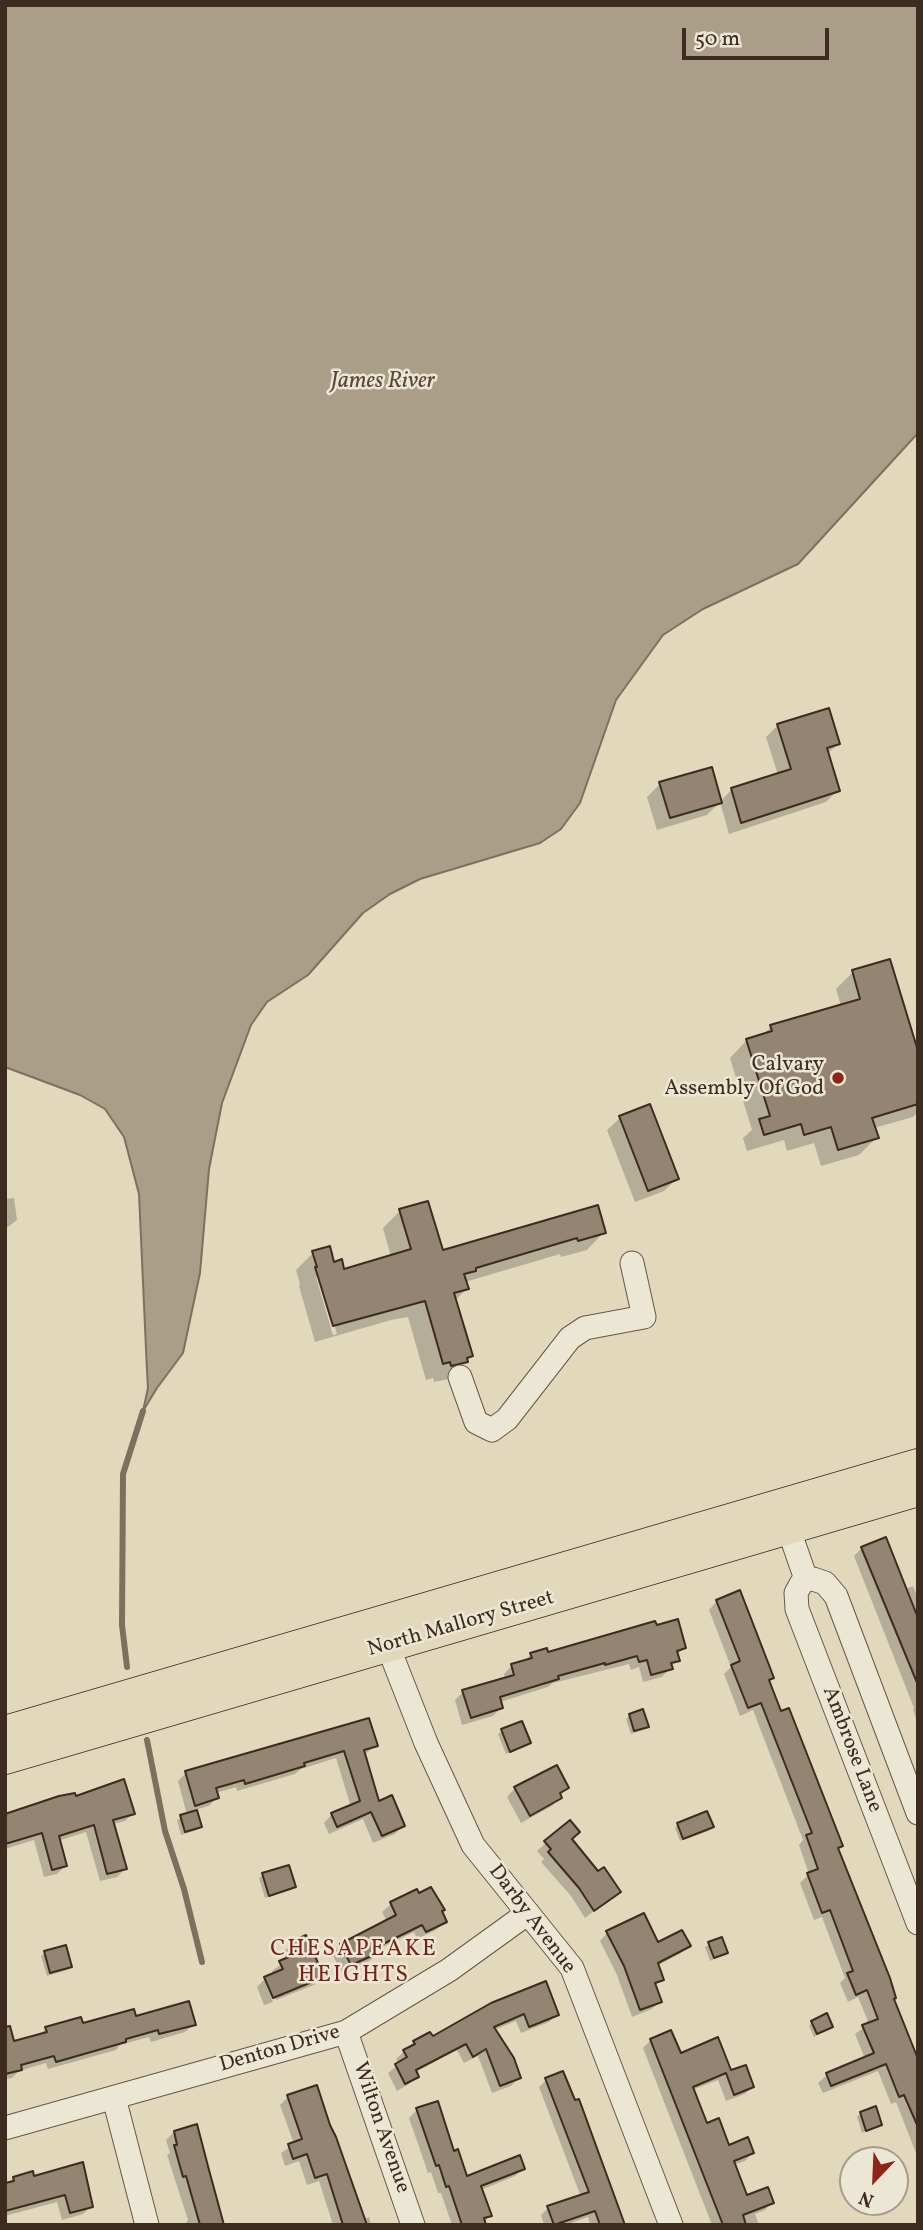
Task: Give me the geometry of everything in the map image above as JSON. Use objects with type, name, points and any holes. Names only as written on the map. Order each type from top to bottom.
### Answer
[{"type":"main road","name":"North Mallory Street","points":[[5,1759],[383,1634],[784,1516],[918,1464]]},
{"type":"main road","name":"North Mallory Street","points":[[784,1516],[918,1491]]},
{"type":"main road","name":"North Mallory Street","points":[[5,1731],[383,1634]]},
{"type":"street","points":[[460,1377],[476,1422],[492,1430],[507,1419],[570,1338],[584,1328],[644,1317],[632,1263]]},
{"type":"street","points":[[784,1516],[806,1579]]},
{"type":"street","name":"Ambrose Lane","points":[[918,1813],[836,1596],[825,1583],[806,1579],[798,1588],[796,1604],[918,1923]]},
{"type":"street","name":"Darby Avenue","points":[[383,1634],[426,1743],[473,1845],[572,1968],[671,2225]]},
{"type":"street","points":[[854,1757],[890,1741]]},
{"type":"street","name":"Denton Drive","points":[[5,2128],[346,2032],[449,1970],[528,1913]]},
{"type":"street","name":"Wilton Avenue","points":[[346,2032],[413,2225]]},
{"type":"street","points":[[114,2098],[147,2225]]},
{"type":"water","name":"James River","points":[[5,5],[918,5],[918,433],[798,564],[703,609],[663,635],[616,700],[580,803],[561,829],[540,843],[420,879],[390,894],[363,913],[308,975],[267,1002],[251,1025],[222,1103],[209,1169],[200,1273],[183,1353],[143,1411],[148,1388],[139,1194],[124,1137],[105,1109],[80,1095],[5,1067]]},
{"type":"building","points":[[829,708],[840,744],[827,748],[840,791],[741,823],[731,788],[791,769],[777,724]]},
{"type":"building","points":[[712,767],[722,803],[670,818],[659,782]]},
{"type":"building","name":"Calvary Assembly Of God","points":[[890,959],[918,1051],[918,1104],[872,1118],[879,1138],[838,1150],[831,1127],[804,1135],[801,1124],[764,1135],[759,1119],[770,1116],[746,1039],[772,1031],[770,1025],[860,999],[852,970]]},
{"type":"building","points":[[650,1104],[679,1179],[648,1191],[619,1116]]},
{"type":"building","points":[[428,1201],[443,1250],[598,1205],[606,1233],[578,1241],[577,1238],[464,1274],[469,1289],[454,1293],[473,1356],[467,1358],[468,1362],[451,1366],[450,1362],[443,1364],[425,1301],[333,1326],[312,1251],[330,1246],[334,1262],[342,1259],[344,1269],[411,1249],[399,1209]]},
{"type":"building","points":[[886,1537],[918,1618],[918,1685],[861,1547]]},
{"type":"building","points":[[740,1590],[774,1678],[769,1680],[781,1711],[789,1708],[843,1846],[838,1848],[890,1978],[896,1998],[894,1999],[918,2059],[918,2127],[904,2095],[899,2097],[886,2064],[831,2086],[826,2073],[874,2053],[862,2025],[878,2019],[867,1990],[856,1995],[847,1973],[853,1971],[830,1910],[822,1913],[807,1873],[818,1869],[806,1835],[812,1833],[761,1703],[748,1708],[731,1665],[740,1661],[716,1600]]},
{"type":"building","points":[[678,1619],[686,1648],[677,1651],[680,1661],[671,1663],[673,1669],[651,1675],[647,1660],[639,1662],[637,1656],[605,1663],[558,1676],[559,1679],[500,1697],[503,1708],[471,1718],[462,1690],[514,1675],[511,1664],[532,1658],[530,1653],[547,1648],[548,1652],[655,1621],[657,1625]]},
{"type":"building","points":[[643,1709],[649,1727],[634,1731],[629,1714]]},
{"type":"building","points":[[369,1718],[378,1746],[364,1750],[379,1801],[392,1795],[405,1826],[382,1836],[371,1812],[337,1827],[331,1813],[360,1801],[344,1751],[245,1784],[244,1780],[216,1788],[219,1798],[195,1806],[185,1771]]},
{"type":"building","points":[[522,1721],[531,1743],[510,1752],[501,1729]]},
{"type":"building","points":[[557,1765],[569,1788],[560,1793],[562,1798],[530,1816],[514,1787]]},
{"type":"building","points":[[124,1779],[135,1814],[113,1820],[127,1869],[107,1874],[94,1825],[59,1836],[67,1866],[52,1870],[42,1833],[5,1844],[5,1814],[59,1796],[75,1793],[76,1796]]},
{"type":"building","points":[[197,1810],[202,1827],[185,1832],[180,1815]]},
{"type":"building","points":[[707,1811],[714,1827],[683,1839],[677,1823]]},
{"type":"building","points":[[570,1820],[580,1832],[572,1839],[598,1871],[604,1867],[621,1892],[594,1911],[579,1888],[548,1852],[551,1849],[544,1841]]},
{"type":"building","points":[[289,1865],[296,1887],[269,1896],[262,1873]]},
{"type":"building","points":[[431,1887],[445,1910],[442,1911],[447,1922],[426,1932],[422,1925],[379,1946],[381,1952],[351,1965],[340,1944],[396,1915],[390,1902],[417,1889],[419,1893]]},
{"type":"building","points":[[644,1913],[658,1942],[682,1930],[691,1946],[658,1963],[664,1980],[655,1983],[662,2002],[640,2010],[624,1966],[606,1931]]},
{"type":"building","points":[[306,1935],[324,1977],[273,1998],[264,1977],[283,1969],[279,1961],[296,1954],[291,1942]]},
{"type":"building","points":[[722,1937],[728,1953],[714,1958],[708,1942]]},
{"type":"building","points":[[66,1945],[72,1967],[50,1973],[44,1951]]},
{"type":"building","points":[[546,1981],[559,2015],[529,2027],[524,2014],[494,2027],[514,2058],[521,2078],[500,2086],[486,2049],[473,2057],[466,2044],[416,2070],[419,2077],[405,2084],[395,2064],[407,2057],[403,2050],[415,2044],[413,2041],[430,2032],[433,2036],[491,2003]]},
{"type":"building","points":[[189,2001],[196,2025],[159,2034],[158,2030],[56,2062],[54,2056],[21,2065],[22,2070],[5,2074],[5,2027],[10,2026],[14,2041],[47,2032],[45,2027],[81,2017],[83,2023],[134,2009],[136,2016]]},
{"type":"building","points":[[827,2013],[833,2027],[817,2034],[811,2021]]},
{"type":"building","points":[[671,2030],[681,2053],[718,2037],[731,2070],[746,2065],[754,2087],[734,2095],[726,2073],[693,2087],[707,2123],[719,2118],[729,2145],[748,2137],[754,2153],[734,2161],[747,2195],[768,2187],[774,2203],[743,2215],[746,2225],[723,2225],[650,2039]]},
{"type":"building","points":[[563,2071],[575,2100],[579,2099],[625,2225],[600,2225],[595,2211],[554,2225],[547,2206],[589,2192],[545,2078]]},
{"type":"building","points":[[317,2085],[367,2225],[343,2225],[327,2174],[315,2178],[307,2154],[293,2159],[288,2144],[302,2139],[287,2095]]},
{"type":"building","points":[[438,2101],[454,2151],[458,2149],[467,2176],[520,2155],[525,2169],[481,2186],[492,2216],[484,2218],[486,2225],[462,2225],[449,2186],[446,2187],[439,2165],[436,2166],[416,2108]]},
{"type":"building","points":[[876,2106],[882,2125],[866,2131],[860,2112]]},
{"type":"building","points":[[197,2124],[224,2225],[200,2225],[174,2145],[177,2145],[174,2131]]},
{"type":"building","points":[[83,2162],[93,2207],[70,2213],[65,2195],[5,2211],[5,2183],[14,2181],[13,2177],[33,2171],[34,2176]]},
{"type":"waterway","points":[[127,1667],[122,1625],[123,1474],[143,1411]]},
{"type":"waterway","points":[[147,1740],[165,1831],[184,1889],[202,1962]]},
{"type":"place","name":"Calvary Assembly Of God","points":[[838,1078]]},
{"type":"district","name":"CHESAPEAKE HEIGHTS","points":[[354,1964]]}]
